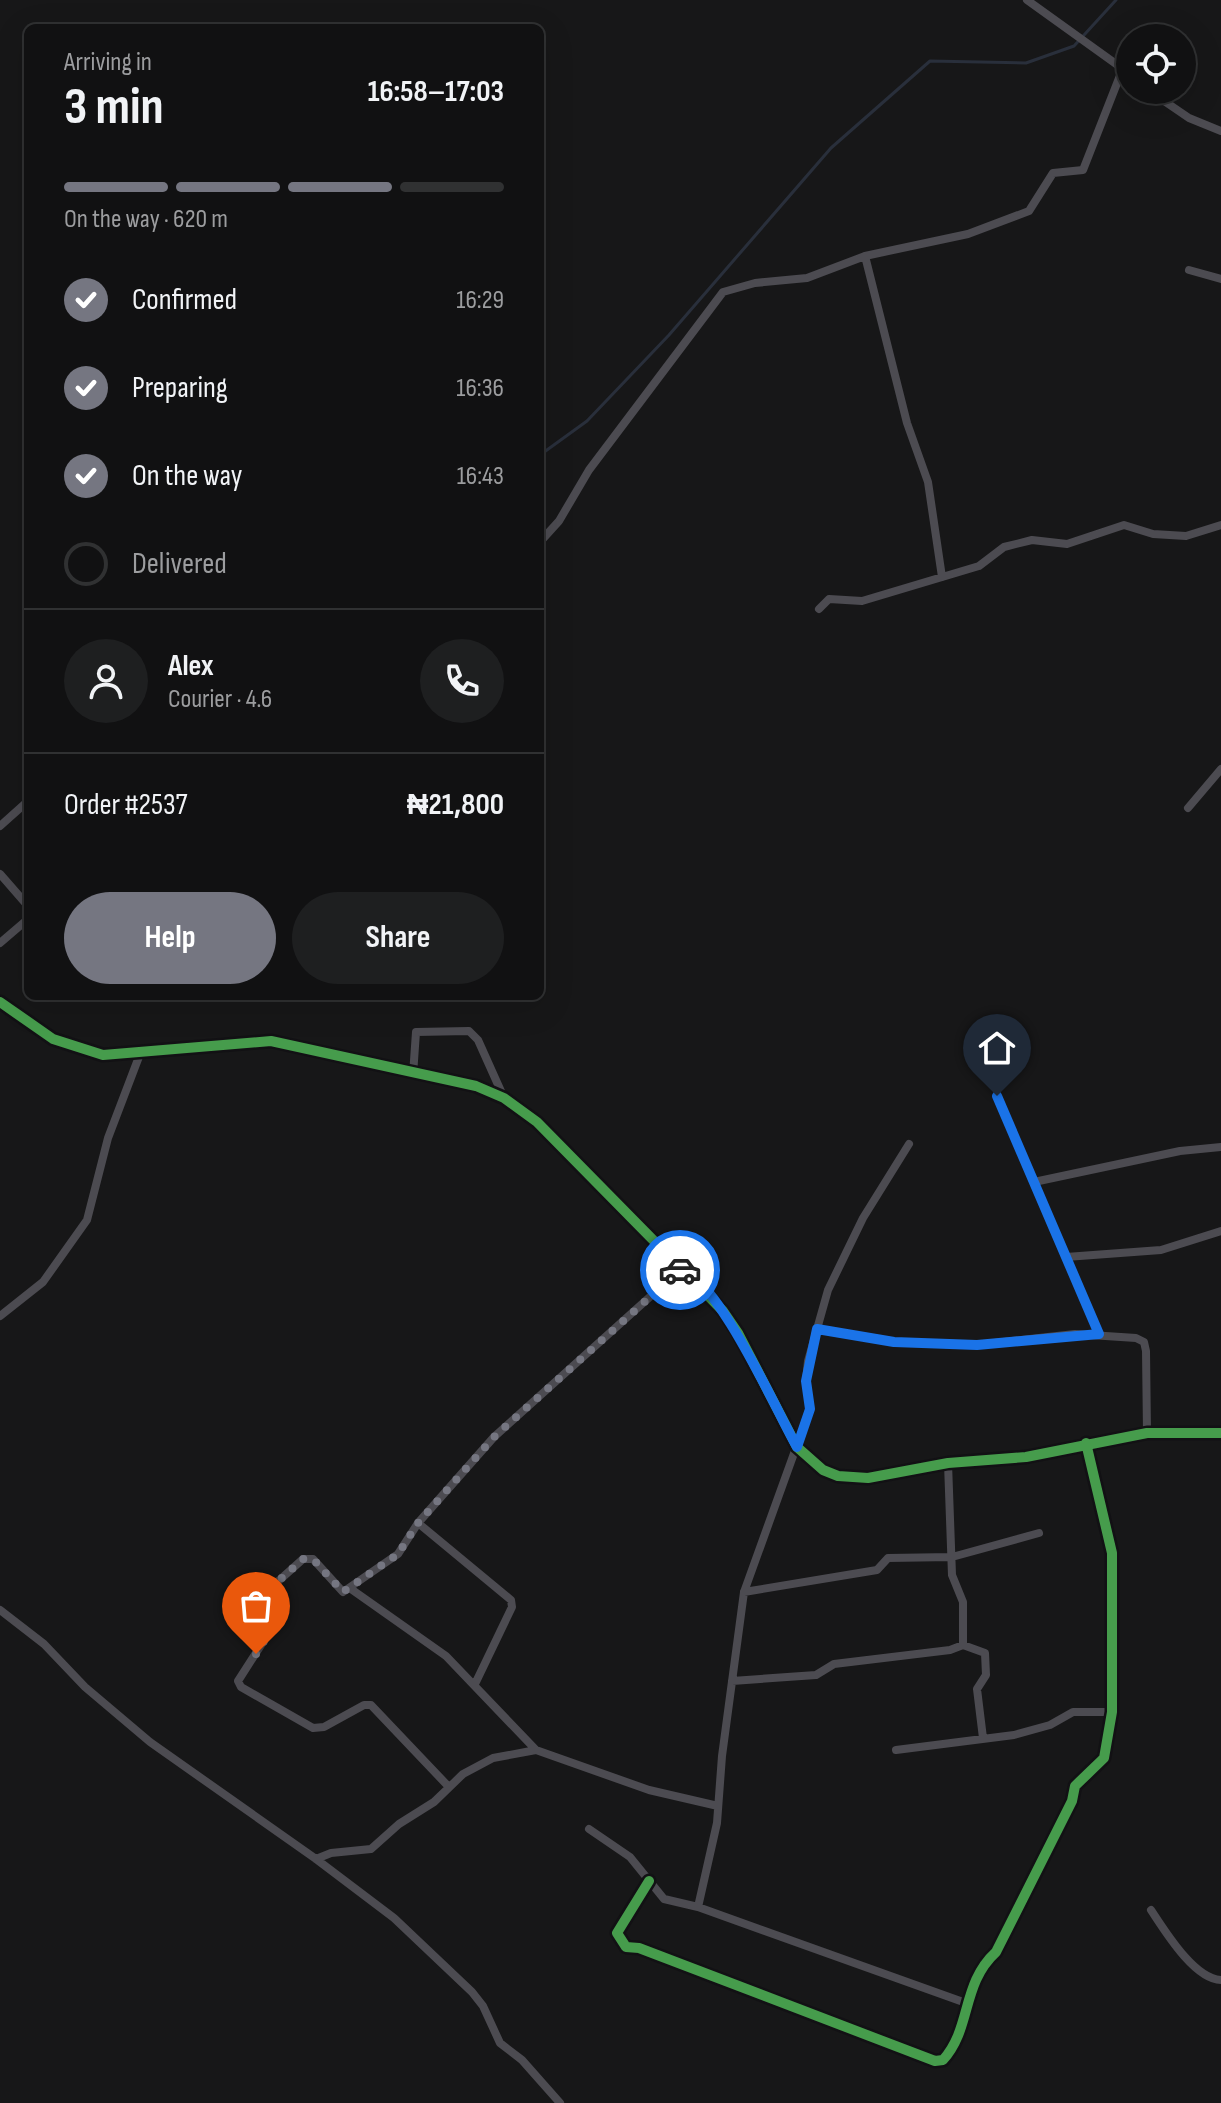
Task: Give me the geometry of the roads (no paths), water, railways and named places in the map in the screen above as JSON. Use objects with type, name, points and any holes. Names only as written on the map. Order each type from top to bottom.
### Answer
[{"type":"street","points":[[1027,0],[1116,64]]},
{"type":"street","points":[[544,538],[559,521],[589,470],[723,292],[734,286],[807,278],[865,256],[968,234],[1029,211],[1053,173],[1083,170],[1116,94]]},
{"type":"street","points":[[1168,104],[1189,118],[1221,131]]},
{"type":"street","points":[[865,256],[907,423],[928,482],[942,577]]},
{"type":"street","points":[[1189,270],[1221,279]]},
{"type":"street","points":[[819,609],[829,599],[862,601],[979,566],[1004,547],[1032,540],[1067,544],[1124,525],[1153,534],[1186,536],[1221,525]]},
{"type":"street","points":[[1188,808],[1221,769]]},
{"type":"street","points":[[0,826],[24,805]]},
{"type":"street","points":[[0,874],[24,901]]},
{"type":"street","points":[[0,943],[24,922]]},
{"type":"street","points":[[0,1002],[53,1039],[83,1052],[140,1054],[271,1041],[413,1075],[476,1086],[504,1098],[537,1122],[723,1311],[738,1333],[797,1447],[823,1470],[868,1478],[948,1463],[1026,1457],[1147,1433],[1221,1433]]},
{"type":"street","points":[[413,1075],[416,1032],[469,1031],[478,1040],[504,1098]]},
{"type":"street","points":[[0,1316],[43,1282],[87,1220],[108,1138],[140,1054]]},
{"type":"street","points":[[997,1096],[1099,1334]]},
{"type":"street","points":[[698,1907],[718,1806],[744,1592],[810,1409],[806,1381],[828,1290],[863,1218],[909,1144]]},
{"type":"street","points":[[1034,1182],[1180,1151],[1221,1147]]},
{"type":"street","points":[[1066,1257],[1161,1250],[1221,1231]]},
{"type":"street","points":[[448,1786],[371,1705],[364,1705],[324,1727],[313,1728],[241,1687],[238,1681],[279,1617],[274,1585],[303,1559],[321,1564],[343,1592],[398,1554],[418,1523],[494,1437],[682,1268]]},
{"type":"street","points":[[817,1329],[894,1342],[977,1345],[1099,1334],[1144,1342],[1147,1433]]},
{"type":"street","points":[[649,1881],[617,1933],[626,1947],[639,1948],[935,2061],[943,2060],[950,2052],[981,1965],[996,1952],[1072,1801],[1075,1786],[1104,1758],[1112,1712],[1112,1553],[1086,1443]]},
{"type":"street","points":[[948,1463],[952,1575],[963,1602],[963,1645]]},
{"type":"street","points":[[418,1523],[511,1600],[512,1607],[475,1684]]},
{"type":"street","points":[[744,1592],[877,1570],[888,1558],[952,1557],[1039,1533]]},
{"type":"street","points":[[351,1589],[446,1656],[536,1750],[649,1790],[718,1806]]},
{"type":"street","points":[[0,1610],[8,1613],[44,1644],[85,1687],[150,1742],[394,1918],[472,1992],[483,2006],[500,2043],[522,2060],[560,2103]]},
{"type":"street","points":[[732,1681],[816,1675],[834,1664],[950,1650],[963,1645],[985,1653],[986,1675],[977,1689],[983,1738]]},
{"type":"street","points":[[896,1750],[1026,1732],[1073,1712],[1112,1712]]},
{"type":"street","points":[[316,1859],[331,1853],[371,1849],[399,1824],[434,1802],[463,1774],[493,1758],[536,1750]]},
{"type":"street","points":[[589,1829],[630,1857],[664,1899],[698,1907],[966,2003]]},
{"type":"street","points":[[1151,1910],[1173,1944],[1198,1969],[1221,1980]]},
{"type":"waterway","points":[[544,452],[587,421],[669,335],[831,148],[930,61],[1026,63],[1074,46],[1116,0]]}]
